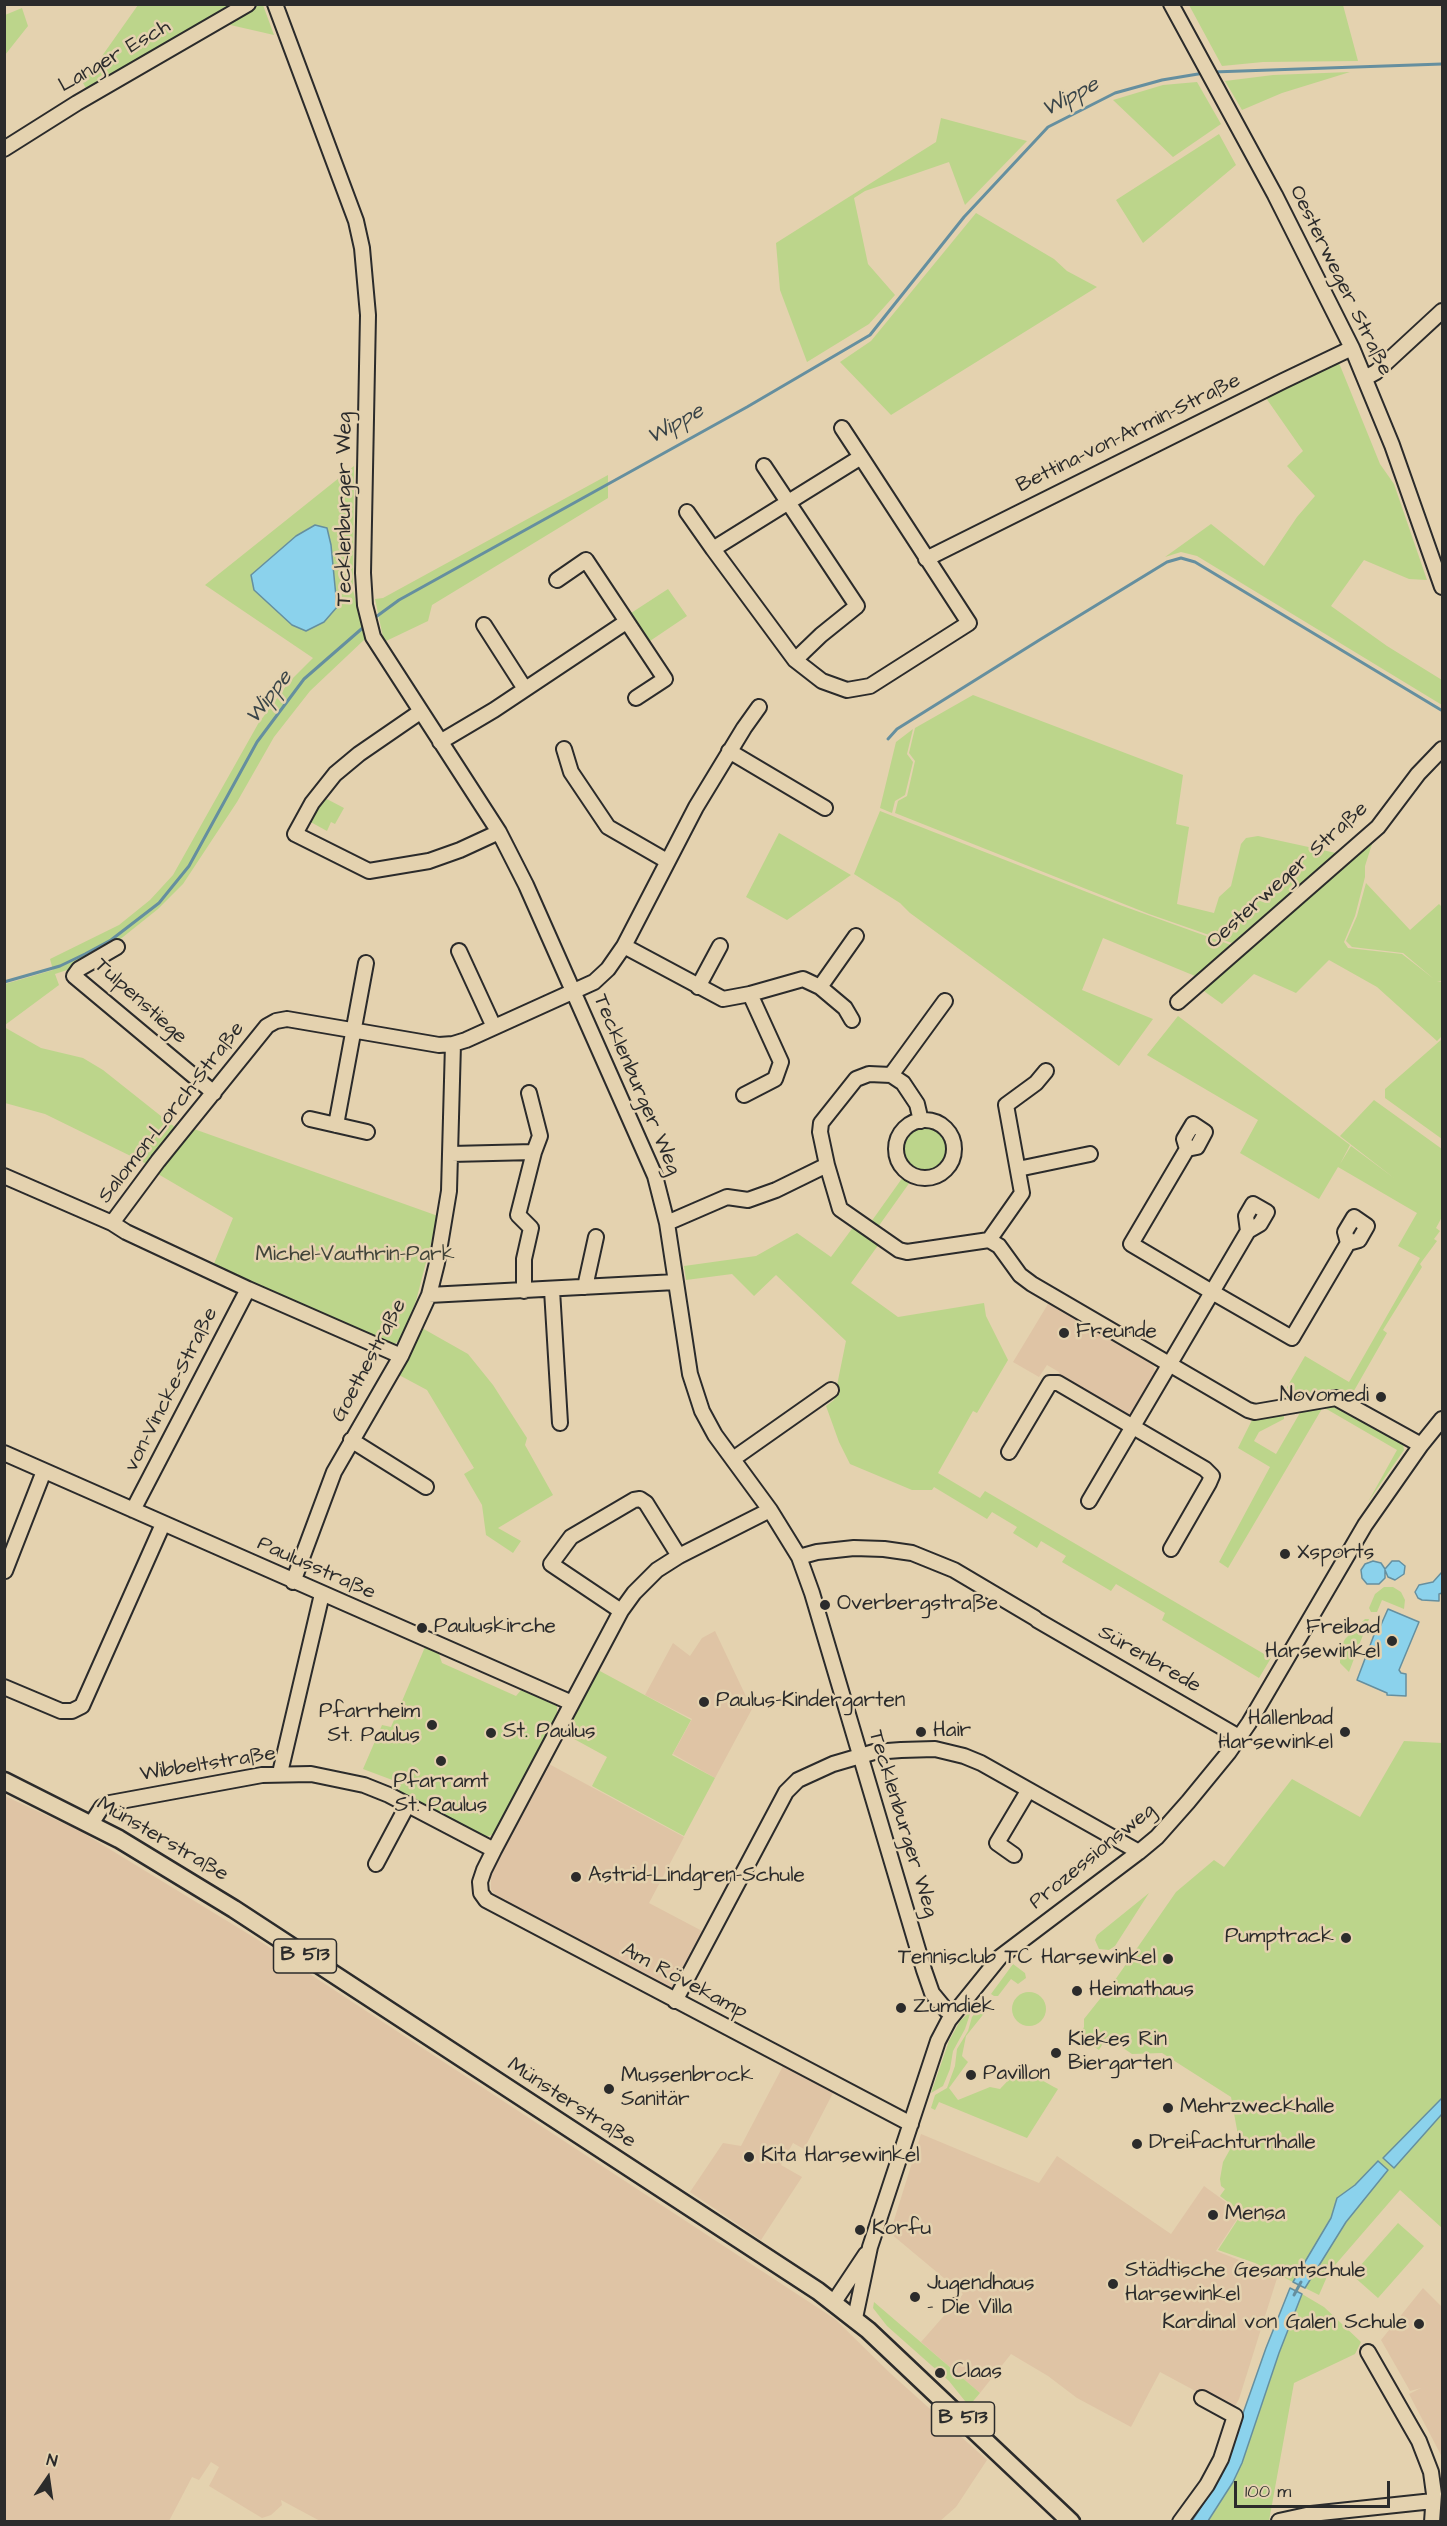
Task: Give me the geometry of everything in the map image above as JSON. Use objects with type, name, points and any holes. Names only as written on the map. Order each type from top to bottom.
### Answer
[{"type":"main road","name":"Münsterstraße","points":[[4,1781],[91,1824],[234,1909],[834,2302],[855,2318],[1071,2522]]},
{"type":"street","name":"Langer Esch","points":[[4,149],[76,103],[248,4]]},
{"type":"street","name":"Tecklenburger Weg","points":[[275,4],[356,221],[362,248],[368,315],[363,573],[365,605],[373,636],[499,832],[655,1176],[667,1223],[690,1374],[695,1390],[711,1427],[770,1510],[799,1557],[812,1593],[927,1978],[938,2002],[953,2014]]},
{"type":"street","name":"Oesterweger Straße","points":[[1171,4],[1275,195],[1352,348],[1392,445],[1443,587]]},
{"type":"street","points":[[1365,378],[1376,372],[1443,310]]},
{"type":"street","name":"Bettina-von-Armin-Straße","points":[[926,559],[1352,348]]},
{"type":"street","points":[[687,512],[795,660],[822,681],[847,690],[870,686],[969,623],[842,428]]},
{"type":"street","points":[[713,549],[861,457]]},
{"type":"street","points":[[765,466],[857,606],[795,660]]},
{"type":"street","points":[[557,580],[586,561],[665,679],[636,698]]},
{"type":"street","points":[[440,742],[626,622]]},
{"type":"street","points":[[484,625],[525,689]]},
{"type":"street","name":"Salomon-Lorch-Straße","points":[[112,1223],[267,1026],[276,1021],[287,1019],[439,1045],[453,1044],[594,982],[608,969],[624,946],[667,861],[729,751],[759,707]]},
{"type":"street","points":[[420,712],[359,754],[335,774],[312,803],[295,834],[369,871],[429,861],[499,832]]},
{"type":"street","points":[[564,749],[571,772],[608,827],[667,861]]},
{"type":"street","name":"Oesterweger Straße","points":[[1178,1002],[1378,827],[1418,774],[1443,749]]},
{"type":"street","points":[[729,751],[825,808]]},
{"type":"street","points":[[820,987],[856,936]]},
{"type":"street","points":[[624,946],[723,999],[803,979],[820,987],[845,1008],[852,1020]]},
{"type":"street","points":[[698,987],[720,946]]},
{"type":"street","name":"Tulpenstiege","points":[[117,947],[79,969],[74,976],[214,1093]]},
{"type":"street","points":[[459,951],[494,1027]]},
{"type":"street","points":[[336,1125],[366,963]]},
{"type":"street","points":[[744,1095],[775,1079],[781,1062],[750,994]]},
{"type":"street","points":[[891,1075],[945,1000]]},
{"type":"street","name":"Goethestraße","points":[[293,1582],[334,1472],[400,1356],[429,1295],[437,1263],[449,1191],[453,1044]]},
{"type":"street","points":[[989,1240],[1020,1198],[1022,1187],[1006,1105],[1036,1083],[1046,1071]]},
{"type":"street","points":[[921,1121],[917,1104],[903,1083],[891,1075],[869,1074],[861,1076],[826,1114],[821,1123],[820,1132],[840,1209],[899,1250],[907,1252],[989,1240],[999,1246],[1020,1275],[1032,1284],[1248,1410],[1255,1412],[1336,1398],[1421,1445]]},
{"type":"street","points":[[524,1291],[524,1259],[531,1228],[518,1215],[540,1136],[529,1093]]},
{"type":"street","points":[[310,1119],[367,1132]]},
{"type":"street","points":[[921,1121],[931,1121],[941,1125],[949,1132],[953,1141],[952,1161],[947,1169],[929,1178],[910,1174],[903,1167],[896,1149],[898,1139],[904,1130],[921,1121]]},
{"type":"street","points":[[1187,1149],[1131,1244],[1212,1292],[1292,1338],[1348,1243]]},
{"type":"street","points":[[451,1154],[534,1152]]},
{"type":"street","points":[[1018,1169],[1090,1154]]},
{"type":"street","points":[[667,1223],[726,1197],[748,1200],[776,1190],[828,1165]]},
{"type":"street","points":[[4,1176],[112,1223],[126,1233],[400,1356]]},
{"type":"street","points":[[1089,1501],[1248,1231]]},
{"type":"street","points":[[585,1287],[596,1237]]},
{"type":"street","points":[[429,1295],[676,1282]]},
{"type":"street","name":"von-Vincke-Straße","points":[[133,1510],[248,1289]]},
{"type":"street","points":[[552,1290],[560,1423]]},
{"type":"street","points":[[1009,1452],[1050,1383],[1058,1383],[1205,1469],[1212,1476],[1170,1549]]},
{"type":"street","points":[[733,1459],[831,1390]]},
{"type":"street","name":"Prozessionsweg","points":[[953,2014],[1000,1957],[1139,1852],[1177,1815],[1239,1737],[1340,1565],[1421,1445],[1443,1419]]},
{"type":"street","points":[[351,1440],[426,1487]]},
{"type":"street","name":"Paulusstraße","points":[[4,1454],[572,1703]]},
{"type":"street","points":[[5,1571],[44,1471]]},
{"type":"street","points":[[621,1611],[551,1564],[571,1537],[634,1500],[640,1499],[646,1503],[680,1556]]},
{"type":"street","points":[[494,1850],[621,1611],[644,1581],[680,1556],[770,1510]]},
{"type":"street","points":[[4,1687],[61,1710],[72,1711],[82,1706],[163,1524]]},
{"type":"street","name":"Sürenbrede","points":[[799,1557],[817,1551],[854,1548],[912,1554],[954,1570],[1239,1737]]},
{"type":"street","points":[[280,1773],[322,1594]]},
{"type":"street","points":[[675,2001],[786,1792],[798,1780],[815,1770],[860,1756],[902,1750],[949,1751],[981,1763],[1139,1852]]},
{"type":"street","name":"Wibbeltstraße","points":[[91,1824],[102,1807],[110,1803],[280,1773],[338,1778],[364,1785],[408,1804],[494,1850]]},
{"type":"street","points":[[1014,1855],[998,1843],[1028,1791]]},
{"type":"street","points":[[376,1864],[408,1804]]},
{"type":"street","name":"Am Rövekamp","points":[[494,1850],[480,1882],[481,1893],[486,1900],[911,2124]]},
{"type":"street","points":[[855,2318],[870,2247],[938,2041],[953,2014]]},
{"type":"street","points":[[834,2302],[870,2247]]},
{"type":"street","points":[[1368,2352],[1419,2441],[1431,2472],[1432,2522]]},
{"type":"street","points":[[1180,2522],[1207,2485],[1221,2459],[1235,2416],[1202,2398]]},
{"type":"street","points":[[1279,2520],[1311,2514],[1433,2501]]},
{"type":"shaded area","name":"Freunde","points":[[1048,1304],[1153,1365],[1156,1375],[1133,1414],[1125,1416],[1061,1379],[1059,1372],[1047,1365],[1039,1377],[1013,1362]]},
{"type":"shaded area","name":"Paulus-Kindergarten","points":[[715,1631],[752,1709],[715,1778],[673,1754],[692,1719],[645,1695],[673,1643],[690,1656],[702,1638]]},
{"type":"shaded area","name":"Astrid-Lindgren-Schule","points":[[549,1764],[684,1837],[649,1903],[704,1932],[675,1987],[671,1990],[502,1901],[491,1890],[491,1874]]},
{"type":"shaded area","name":"Claas","points":[[5,1796],[80,1831],[255,1938],[835,2319],[890,2373],[987,2460],[956,2507],[939,2522],[320,2521],[281,2500],[282,2505],[271,2515],[262,2518],[209,2486],[219,2467],[211,2462],[199,2480],[192,2477],[169,2521],[5,2521]]},
{"type":"shaded area","name":"Kita Harsewinkel","points":[[783,2066],[833,2093],[804,2149],[793,2143],[781,2165],[802,2177],[761,2240],[690,2192],[723,2143],[741,2146]]},
{"type":"shaded area","name":"Städtische Gesamtschule Harsewinkel","points":[[921,2134],[1039,2183],[1057,2156],[1171,2234],[1204,2186],[1241,2213],[1216,2251],[1278,2275],[1235,2406],[1229,2409],[1160,2372],[1131,2427],[1077,2398],[1048,2376],[1011,2354],[980,2393],[921,2342],[963,2294],[890,2233]]},
{"type":"shaded area","name":"Kardinal von Galen Schule","points":[[1423,2288],[1442,2307],[1442,2457],[1409,2394],[1421,2388],[1410,2391],[1381,2340]]},
{"type":"green space","points":[[138,5],[237,5],[87,90],[83,83]]},
{"type":"green space","points":[[259,5],[263,5],[274,35],[226,24]]},
{"type":"green space","points":[[1189,5],[1343,5],[1358,61],[1263,62],[1222,66]]},
{"type":"green space","points":[[22,8],[28,26],[5,55],[5,15]]},
{"type":"green space","points":[[1350,72],[1282,93],[1242,110],[1225,81],[1273,75]]},
{"type":"green space","points":[[1197,82],[1221,124],[1173,157],[1113,100],[1163,85]]},
{"type":"green space","points":[[941,118],[1027,141],[965,205],[949,162],[865,191],[854,198],[868,264],[895,295],[869,324],[807,362],[780,290],[776,243],[936,142]]},
{"type":"green space","points":[[1219,134],[1236,165],[1143,243],[1116,200]]},
{"type":"green space","points":[[976,213],[1054,259],[1067,271],[1097,287],[891,415],[840,362],[871,341]]},
{"type":"green space","points":[[1339,363],[1380,464],[1394,484],[1427,580],[1409,579],[1364,560],[1331,606],[1387,646],[1442,680],[1442,705],[1197,556],[1181,552],[1165,557],[1211,524],[1264,566],[1297,517],[1315,496],[1287,466],[1303,451],[1266,398]]},
{"type":"green space","points":[[354,466],[353,590],[365,639],[310,691],[274,737],[237,802],[183,884],[158,909],[113,945],[73,968],[55,974],[59,985],[5,1025],[5,984],[53,970],[50,959],[119,925],[150,900],[173,875],[258,724],[289,682],[313,658],[205,585]],"holes":[[[314,525],[333,576],[337,607],[251,575],[296,536]]]},
{"type":"green space","points":[[608,475],[608,498],[432,605],[428,621],[384,642],[375,599],[383,598]]},
{"type":"green space","points":[[668,589],[687,616],[647,643],[628,615]]},
{"type":"green space","points":[[973,695],[1183,775],[1176,824],[1189,827],[1177,904],[1214,913],[1219,897],[1231,886],[1241,844],[1246,838],[1258,836],[1336,853],[1232,943],[1149,914],[895,813],[898,801],[907,796],[915,761],[909,753],[915,728]]},
{"type":"green space","points":[[913,729],[907,754],[913,762],[905,795],[895,801],[892,813],[880,808],[896,742]]},
{"type":"green space","points":[[323,797],[344,808],[335,824],[331,822],[327,831],[307,820]]},
{"type":"green space","points":[[880,811],[1120,905],[1231,945],[1195,976],[1103,938],[1082,990],[1153,1019],[1119,1066],[910,913],[900,903],[854,874]]},
{"type":"green space","points":[[779,833],[851,875],[787,920],[746,897]]},
{"type":"green space","points":[[1373,841],[1365,866],[1365,877],[1355,916],[1344,942],[1348,948],[1402,954],[1434,979],[1403,953],[1352,947],[1346,941],[1357,916],[1366,883],[1410,930],[1439,904],[1442,907],[1442,981],[1437,982],[1442,982],[1442,1036],[1437,1041],[1377,987],[1329,960],[1296,993],[1254,974],[1222,1004],[1201,989],[1360,848]]},
{"type":"green space","points":[[1178,1016],[1350,1145],[1340,1164],[1351,1146],[1394,1178],[1340,1136],[1374,1100],[1442,1149],[1442,1217],[1436,1228],[1440,1231],[1434,1239],[1437,1241],[1420,1264],[1422,1267],[1383,1330],[1387,1333],[1351,1396],[1334,1389],[1280,1399],[1305,1356],[1349,1382],[1420,1258],[1398,1246],[1417,1213],[1338,1167],[1319,1199],[1240,1153],[1258,1120],[1147,1055]]},
{"type":"green space","points":[[4,1027],[41,1048],[83,1058],[103,1070],[176,1128],[147,1164],[45,1114],[5,1103]]},
{"type":"green space","points":[[1442,1039],[1442,1139],[1385,1098],[1385,1089]]},
{"type":"green space","points":[[931,1127],[943,1133],[948,1141],[948,1159],[943,1167],[935,1172],[921,1173],[913,1170],[906,1163],[903,1145],[906,1137],[913,1130]]},
{"type":"green space","name":"Michel-Vauthrin-Park","points":[[194,1129],[438,1216],[416,1301],[400,1339],[395,1344],[213,1266],[233,1218],[158,1174]]},
{"type":"green space","points":[[903,1177],[910,1182],[878,1227],[871,1222]]},
{"type":"green space","points":[[854,1226],[879,1244],[851,1283],[898,1317],[984,1303],[986,1316],[1008,1360],[977,1413],[973,1411],[938,1473],[980,1498],[985,1491],[1271,1658],[1259,1678],[1162,1620],[1165,1613],[1116,1584],[1111,1591],[1062,1562],[1066,1556],[1041,1541],[1037,1548],[1013,1533],[1017,1527],[992,1512],[987,1519],[934,1487],[932,1490],[912,1490],[850,1464],[826,1406],[834,1400],[846,1341],[776,1275],[754,1296],[732,1274],[686,1280],[684,1266],[756,1256],[797,1233],[831,1257]]},
{"type":"green space","points":[[422,1328],[468,1354],[493,1385],[527,1438],[525,1445],[553,1495],[498,1528],[521,1541],[513,1553],[486,1535],[482,1505],[464,1474],[474,1468],[427,1390],[399,1375]]},
{"type":"green space","points":[[1332,1406],[1403,1444],[1404,1450],[1368,1502],[1397,1450],[1324,1407]]},
{"type":"green space","points":[[1323,1407],[1228,1568],[1219,1562],[1270,1467],[1238,1448],[1252,1420],[1284,1414],[1284,1419],[1259,1432],[1254,1441],[1276,1454],[1301,1411]]},
{"type":"green space","points":[[1384,1587],[1393,1587],[1401,1592],[1405,1600],[1404,1609],[1382,1600],[1377,1612],[1371,1612],[1369,1608],[1375,1594]]},
{"type":"green space","points":[[1365,1619],[1369,1619],[1349,1672],[1340,1663],[1340,1649],[1345,1639]]},
{"type":"green space","points":[[425,1647],[439,1654],[442,1663],[516,1696],[521,1690],[557,1706],[557,1715],[494,1834],[484,1838],[398,1792],[401,1785],[395,1781],[363,1769],[382,1725],[391,1727]]},
{"type":"green space","points":[[598,1670],[691,1720],[672,1755],[715,1778],[684,1836],[592,1786],[607,1757],[565,1734]]},
{"type":"green space","points":[[1404,1741],[1442,1743],[1442,2228],[1400,2190],[1329,2272],[1319,2295],[1255,2263],[1218,2250],[1242,2213],[1220,2196],[1225,2189],[1221,2186],[1220,2179],[1223,2162],[1238,2135],[1231,2097],[1162,2053],[1132,2054],[1107,2037],[1099,2050],[1079,2037],[1084,2027],[1084,2019],[1115,1980],[1176,1892],[1214,1860],[1224,1867],[1292,1779],[1360,1817]]},
{"type":"green space","points":[[1149,1893],[1115,1946],[1109,1950],[1099,1949],[1095,1940],[1097,1935]]},
{"type":"green space","points":[[1013,1964],[1025,1973],[1026,1978],[1018,1984],[1011,1979],[998,1996],[994,1996],[991,1994]]},
{"type":"green space","points":[[1029,1992],[1041,1997],[1046,2009],[1041,2021],[1029,2026],[1017,2021],[1012,2009],[1017,1997]]},
{"type":"green space","points":[[986,2000],[990,2006],[966,2036],[962,2056],[968,2062],[949,2088],[958,2100],[990,2087],[1000,2089],[1020,2068],[1058,2089],[1027,2138],[939,2102],[935,2110],[931,2108],[935,2095],[947,2088],[955,2066],[957,2049],[968,2031],[972,2017]]},
{"type":"green space","points":[[971,2011],[965,2029],[953,2051],[950,2069],[943,2086],[931,2093],[949,2041],[960,2021]]},
{"type":"green space","points":[[1398,2223],[1424,2246],[1378,2298],[1352,2275]]},
{"type":"green space","points":[[1302,2294],[1324,2307],[1361,2342],[1355,2354],[1294,2383],[1269,2521],[1208,2522],[1242,2463],[1279,2353]]},
{"type":"green space","points":[[874,2302],[980,2393],[969,2406],[949,2381],[887,2326],[873,2308]]},
{"type":"water","points":[[315,525],[327,528],[331,545],[337,607],[324,622],[306,631],[292,625],[254,590],[251,575],[296,536]]},
{"type":"water","points":[[1373,1561],[1381,1563],[1385,1569],[1392,1561],[1399,1561],[1405,1566],[1404,1574],[1395,1580],[1388,1577],[1385,1570],[1385,1578],[1379,1584],[1367,1584],[1362,1578],[1361,1570],[1365,1564]]},
{"type":"water","points":[[1442,1572],[1442,1593],[1439,1594],[1439,1601],[1418,1598],[1415,1592],[1419,1585],[1433,1582]]},
{"type":"water","name":"Freibad Harsewinkel","points":[[1388,1609],[1419,1622],[1399,1670],[1406,1674],[1406,1696],[1387,1695],[1357,1680],[1377,1627],[1380,1627]]},
{"type":"water","points":[[1442,2098],[1442,2114],[1394,2168],[1383,2158]]},
{"type":"water","points":[[1378,2161],[1388,2170],[1346,2222],[1305,2288],[1293,2282],[1331,2218],[1337,2198],[1355,2185]]},
{"type":"water","points":[[1290,2288],[1302,2294],[1279,2353],[1242,2463],[1233,2482],[1208,2521],[1192,2521],[1221,2476],[1266,2348]]},
{"type":"waterway","name":"Wippe","points":[[1213,72],[1442,64]]},
{"type":"waterway","name":"Wippe","points":[[373,619],[399,600],[747,407],[870,335],[964,217],[1048,127],[1115,93],[1162,80],[1204,73]]},
{"type":"waterway","points":[[888,739],[897,729],[1041,639],[1167,562],[1181,558],[1195,562],[1441,710]]},
{"type":"waterway","name":"Wippe","points":[[4,982],[60,966],[85,954],[111,940],[159,903],[189,866],[257,742],[304,679],[366,625]]},
{"type":"waterway","points":[[1294,2295],[1301,2282]]},
{"type":"place","name":"Freunde","points":[[1064,1333]]},
{"type":"place","name":"Novomedi","points":[[1381,1397]]},
{"type":"place","name":"Xsports","points":[[1285,1554]]},
{"type":"place","name":"Overbergstraße","points":[[825,1605]]},
{"type":"place","name":"Pauluskirche","points":[[422,1628]]},
{"type":"place","name":"Freibad Harsewinkel","points":[[1392,1641]]},
{"type":"place","name":"Paulus-Kindergarten","points":[[704,1702]]},
{"type":"place","name":"Pfarrheim St. Paulus","points":[[432,1725]]},
{"type":"place","name":"Hair","points":[[921,1732]]},
{"type":"place","name":"Hallenbad Harsewinkel","points":[[1345,1732]]},
{"type":"place","name":"St. Paulus","points":[[491,1733]]},
{"type":"place","name":"Pfarramt St. Paulus","points":[[441,1761]]},
{"type":"place","name":"Astrid-Lindgren-Schule","points":[[576,1877]]},
{"type":"place","name":"Pumptrack","points":[[1346,1938]]},
{"type":"place","name":"Tennisclub TC Harsewinkel","points":[[1168,1959]]},
{"type":"place","name":"Heimathaus","points":[[1077,1991]]},
{"type":"place","name":"Zumdiek","points":[[901,2008]]},
{"type":"place","name":"Kiekes Rin Biergarten","points":[[1056,2053]]},
{"type":"place","name":"Pavillon","points":[[971,2075]]},
{"type":"place","name":"Mussenbrock Sanitär","points":[[609,2089]]},
{"type":"place","name":"Mehrzweckhalle","points":[[1168,2108]]},
{"type":"place","name":"Dreifachturnhalle","points":[[1137,2144]]},
{"type":"place","name":"Kita Harsewinkel","points":[[749,2157]]},
{"type":"place","name":"Mensa","points":[[1213,2215]]},
{"type":"place","name":"Korfu","points":[[860,2230]]},
{"type":"place","name":"Städtische Gesamtschule Harsewinkel","points":[[1113,2284]]},
{"type":"place","name":"Jugendhaus - Die Villa","points":[[915,2297]]},
{"type":"place","name":"Kardinal von Galen Schule","points":[[1419,2324]]},
{"type":"place","name":"Claas","points":[[940,2373]]}]
